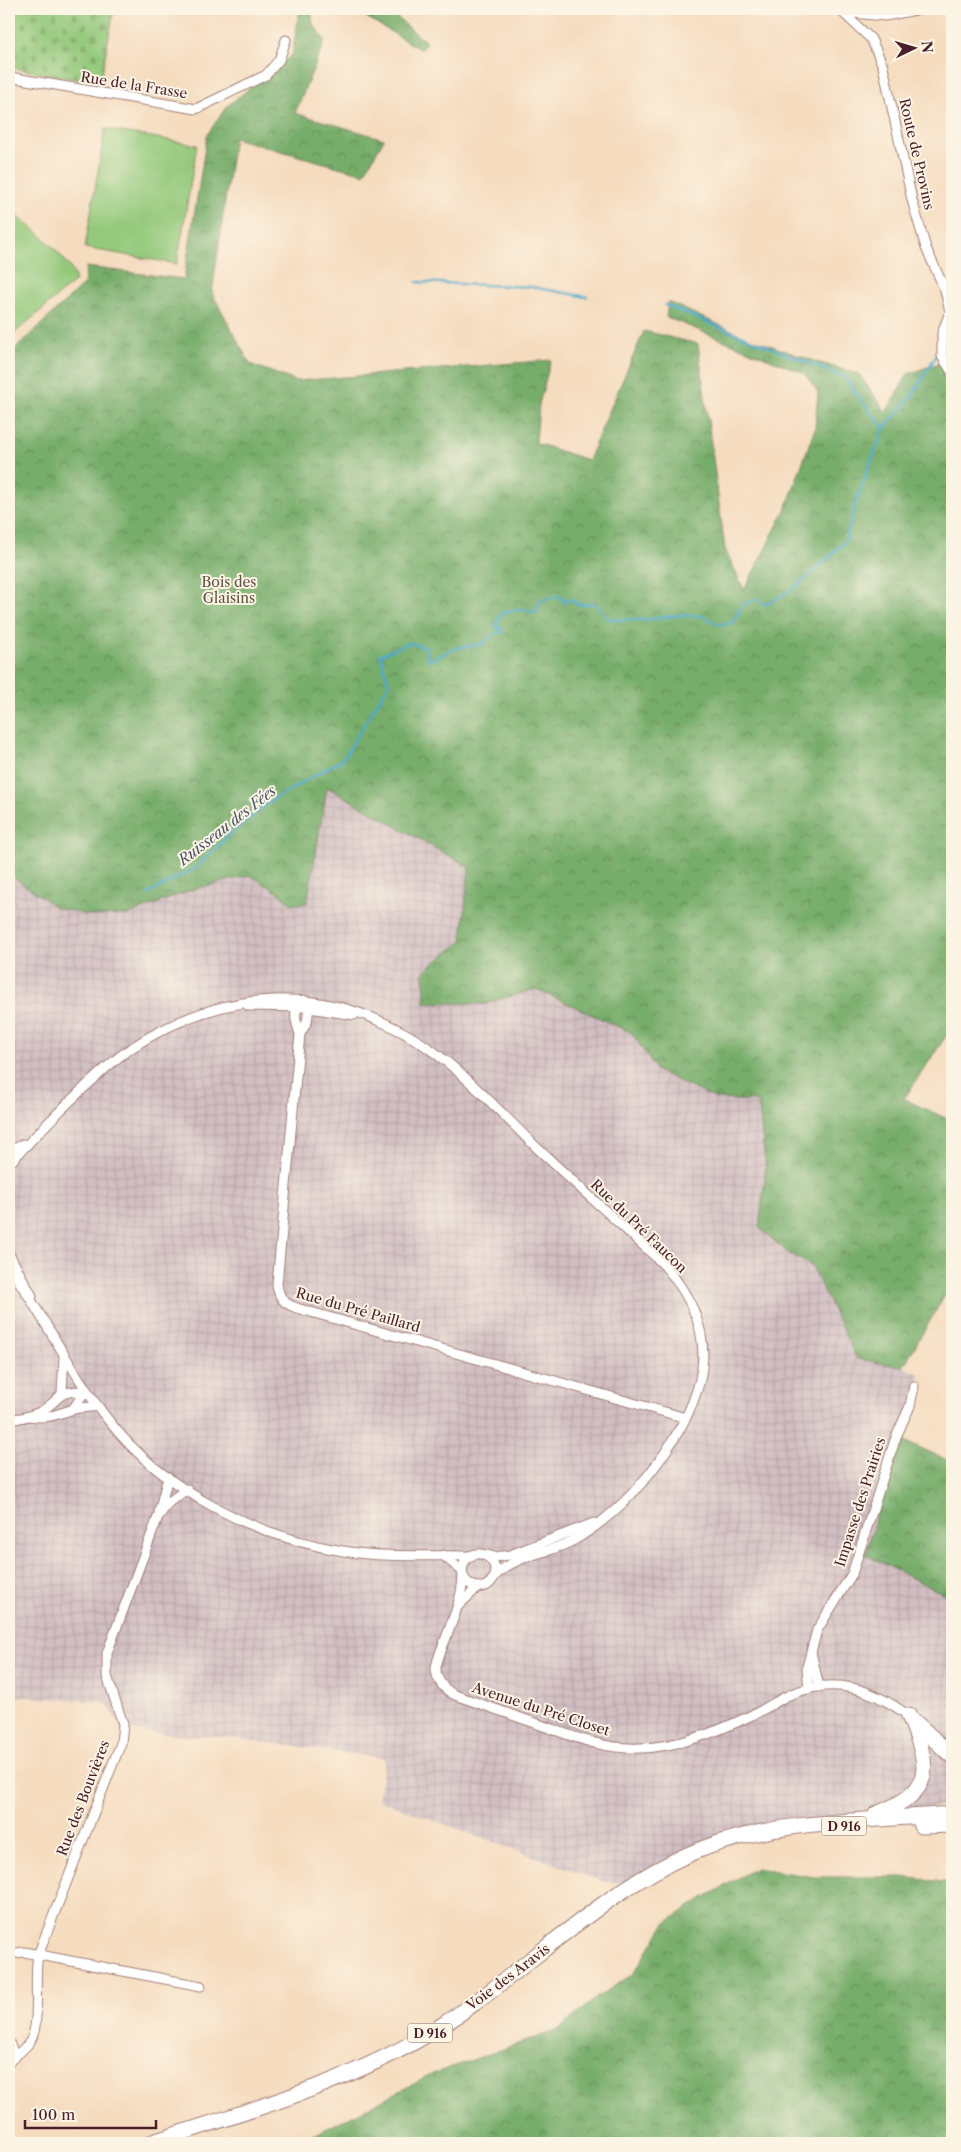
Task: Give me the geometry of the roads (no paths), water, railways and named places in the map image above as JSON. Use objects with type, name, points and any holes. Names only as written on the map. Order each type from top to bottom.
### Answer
[{"type":"highway","points":[[909,1716],[952,1744]]},
{"type":"highway","points":[[909,1716],[952,1756]]},
{"type":"highway","points":[[864,1819],[905,1801],[920,1782],[924,1767],[924,1755],[909,1716]]},
{"type":"highway","name":"Voie des Aravis","points":[[150,2143],[321,2084],[409,2044],[465,2010],[611,1900],[676,1860],[731,1839],[768,1830],[864,1819],[952,1814]]},
{"type":"highway","name":"Voie des Aravis","points":[[804,1826],[952,1825]]},
{"type":"street","points":[[841,10],[885,16],[921,9]]},
{"type":"street","name":"Route de Provins","points":[[841,10],[871,39],[883,66],[912,200],[926,248],[945,290],[950,312],[942,334],[942,356],[952,372]]},
{"type":"street","name":"Rue de la Frasse","points":[[9,77],[196,109],[266,75],[279,60],[286,40]]},
{"type":"street","points":[[300,1003],[309,1008]]},
{"type":"street","name":"Rue du Pré Faucon","points":[[9,1164],[28,1141],[111,1063],[133,1047],[188,1019],[215,1010],[240,1005],[300,1003],[340,1006],[409,1035],[449,1064],[673,1276],[686,1295],[694,1312],[702,1344],[701,1380],[696,1396],[686,1418],[666,1452],[638,1489],[580,1538],[513,1562],[495,1575]]},
{"type":"street","name":"Rue du Pré Paillard","points":[[300,1003],[295,1019],[300,1034],[277,1284],[283,1301],[300,1309],[686,1418]]},
{"type":"street","name":"Rue du Pré Faucon","points":[[309,1008],[366,1016]]},
{"type":"street","name":"Rue du Pré Paillard","points":[[300,1034],[307,1022],[309,1008]]},
{"type":"street","name":"Rue du Pré Faucon","points":[[9,1152],[28,1141]]},
{"type":"street","points":[[9,1254],[28,1286],[36,1308]]},
{"type":"street","points":[[9,1265],[64,1356],[110,1423],[132,1446],[168,1477],[205,1501],[253,1525],[307,1543],[354,1552],[394,1555],[443,1555],[471,1556],[482,1554],[487,1556],[494,1564],[495,1575],[488,1585],[478,1588],[469,1584],[463,1573],[443,1555]]},
{"type":"street","points":[[62,1393],[64,1356]]},
{"type":"street","name":"Impasse des Prairies","points":[[809,1689],[807,1666],[811,1649],[822,1621],[852,1574],[896,1437],[910,1406],[914,1386]]},
{"type":"street","points":[[9,1420],[30,1416],[42,1411],[62,1393],[72,1390],[86,1390]]},
{"type":"street","points":[[73,1409],[86,1390]]},
{"type":"street","points":[[30,1416],[41,1418],[57,1416],[73,1409],[98,1406]]},
{"type":"street","name":"Rue des Bouvières","points":[[12,2059],[29,2042],[35,2029],[36,1966],[38,1955],[83,1834],[119,1750],[123,1724],[107,1676],[106,1658],[113,1633],[158,1517],[168,1477]]},
{"type":"street","name":"Rue des Bouvières","points":[[158,1517],[169,1502],[187,1489]]},
{"type":"street","name":"Rue du Pré Faucon","points":[[487,1556],[510,1555],[602,1520]]},
{"type":"street","points":[[463,1573],[466,1559],[471,1556]]},
{"type":"street","name":"Avenue du Pré Closet","points":[[463,1573],[463,1588],[458,1606],[436,1668],[438,1679],[445,1689],[455,1695],[593,1744],[606,1747],[638,1748],[682,1743],[751,1716],[787,1696],[819,1687],[845,1687],[863,1690],[886,1700],[909,1716]]},
{"type":"street","name":"Avenue du Pré Closet","points":[[458,1606],[478,1588]]},
{"type":"street","points":[[811,1649],[819,1687]]},
{"type":"street","points":[[9,1954],[24,1952],[201,1986]]},
{"type":"street","points":[[9,2042],[12,2059]]},
{"type":"waterway","points":[[417,282],[532,287],[587,297]]},
{"type":"waterway","points":[[665,305],[844,377],[884,428]]},
{"type":"waterway","points":[[948,344],[952,342]]},
{"type":"waterway","name":"Ruisseau des Fées","points":[[148,894],[197,867],[227,837],[268,803],[343,759],[389,684],[380,655],[409,643],[425,647],[429,661],[456,648],[482,644],[495,634],[502,632],[502,629],[496,627],[501,613],[523,609],[536,613],[541,600],[559,596],[565,602],[572,599],[578,605],[594,603],[609,619],[642,620],[680,615],[702,616],[720,625],[732,623],[743,605],[756,598],[765,605],[794,588],[845,542],[857,499],[884,428],[913,395],[939,350]]},
{"type":"park label","name":"Bois des Glaisins","points":[[229,590]]}]
